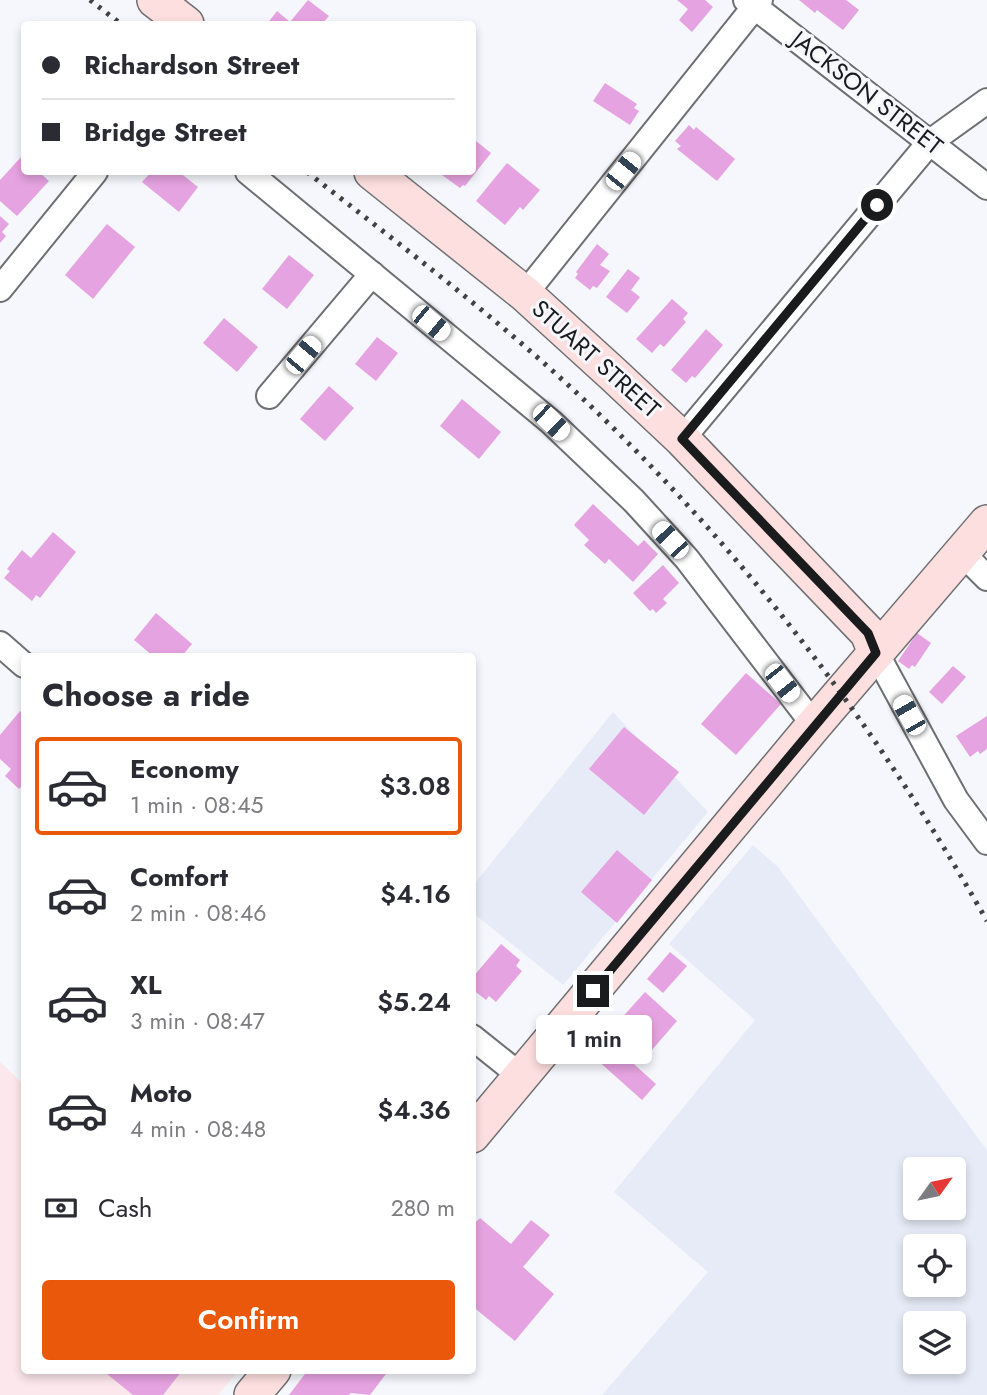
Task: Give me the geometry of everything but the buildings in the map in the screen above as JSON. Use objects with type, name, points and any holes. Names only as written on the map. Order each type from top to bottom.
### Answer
[{"type":"street","points":[[155,0],[182,21]]},
{"type":"street","points":[[525,294],[754,2]]},
{"type":"street","name":"JACKSON STREET","points":[[754,2],[987,187]]},
{"type":"street","points":[[682,439],[930,142],[987,101]]},
{"type":"street","points":[[0,289],[93,175]]},
{"type":"street","points":[[252,175],[551,422],[634,501],[687,559],[814,725]]},
{"type":"street","name":"STUART STREET","points":[[376,175],[525,294],[682,439],[868,633],[876,653],[956,800],[987,842]]},
{"type":"street","points":[[270,396],[372,274]]},
{"type":"street","points":[[476,1130],[960,551],[987,523]]},
{"type":"street","points":[[960,551],[987,578]]},
{"type":"street","points":[[0,644],[21,662]]},
{"type":"street","points":[[476,1040],[522,1077]]},
{"type":"street","points":[[252,1395],[270,1374]]},
{"type":"shaded area","points":[[613,712],[708,812],[563,985],[476,915],[476,882]]},
{"type":"shaded area","points":[[753,845],[778,867],[987,1150],[987,1395],[602,1395],[708,1272],[614,1192],[755,1020],[669,944]]},
{"type":"shaded area","points":[[0,1062],[21,1082],[21,1374],[236,1374],[218,1395],[0,1395]]},
{"type":"railway","points":[[90,0],[117,21]]},
{"type":"railway","points":[[311,175],[459,291],[533,353],[603,418],[713,534],[764,594],[860,719],[904,785],[987,921]]},
{"type":"route","points":[[593,991],[876,653],[868,633],[682,439],[877,205]]}]
